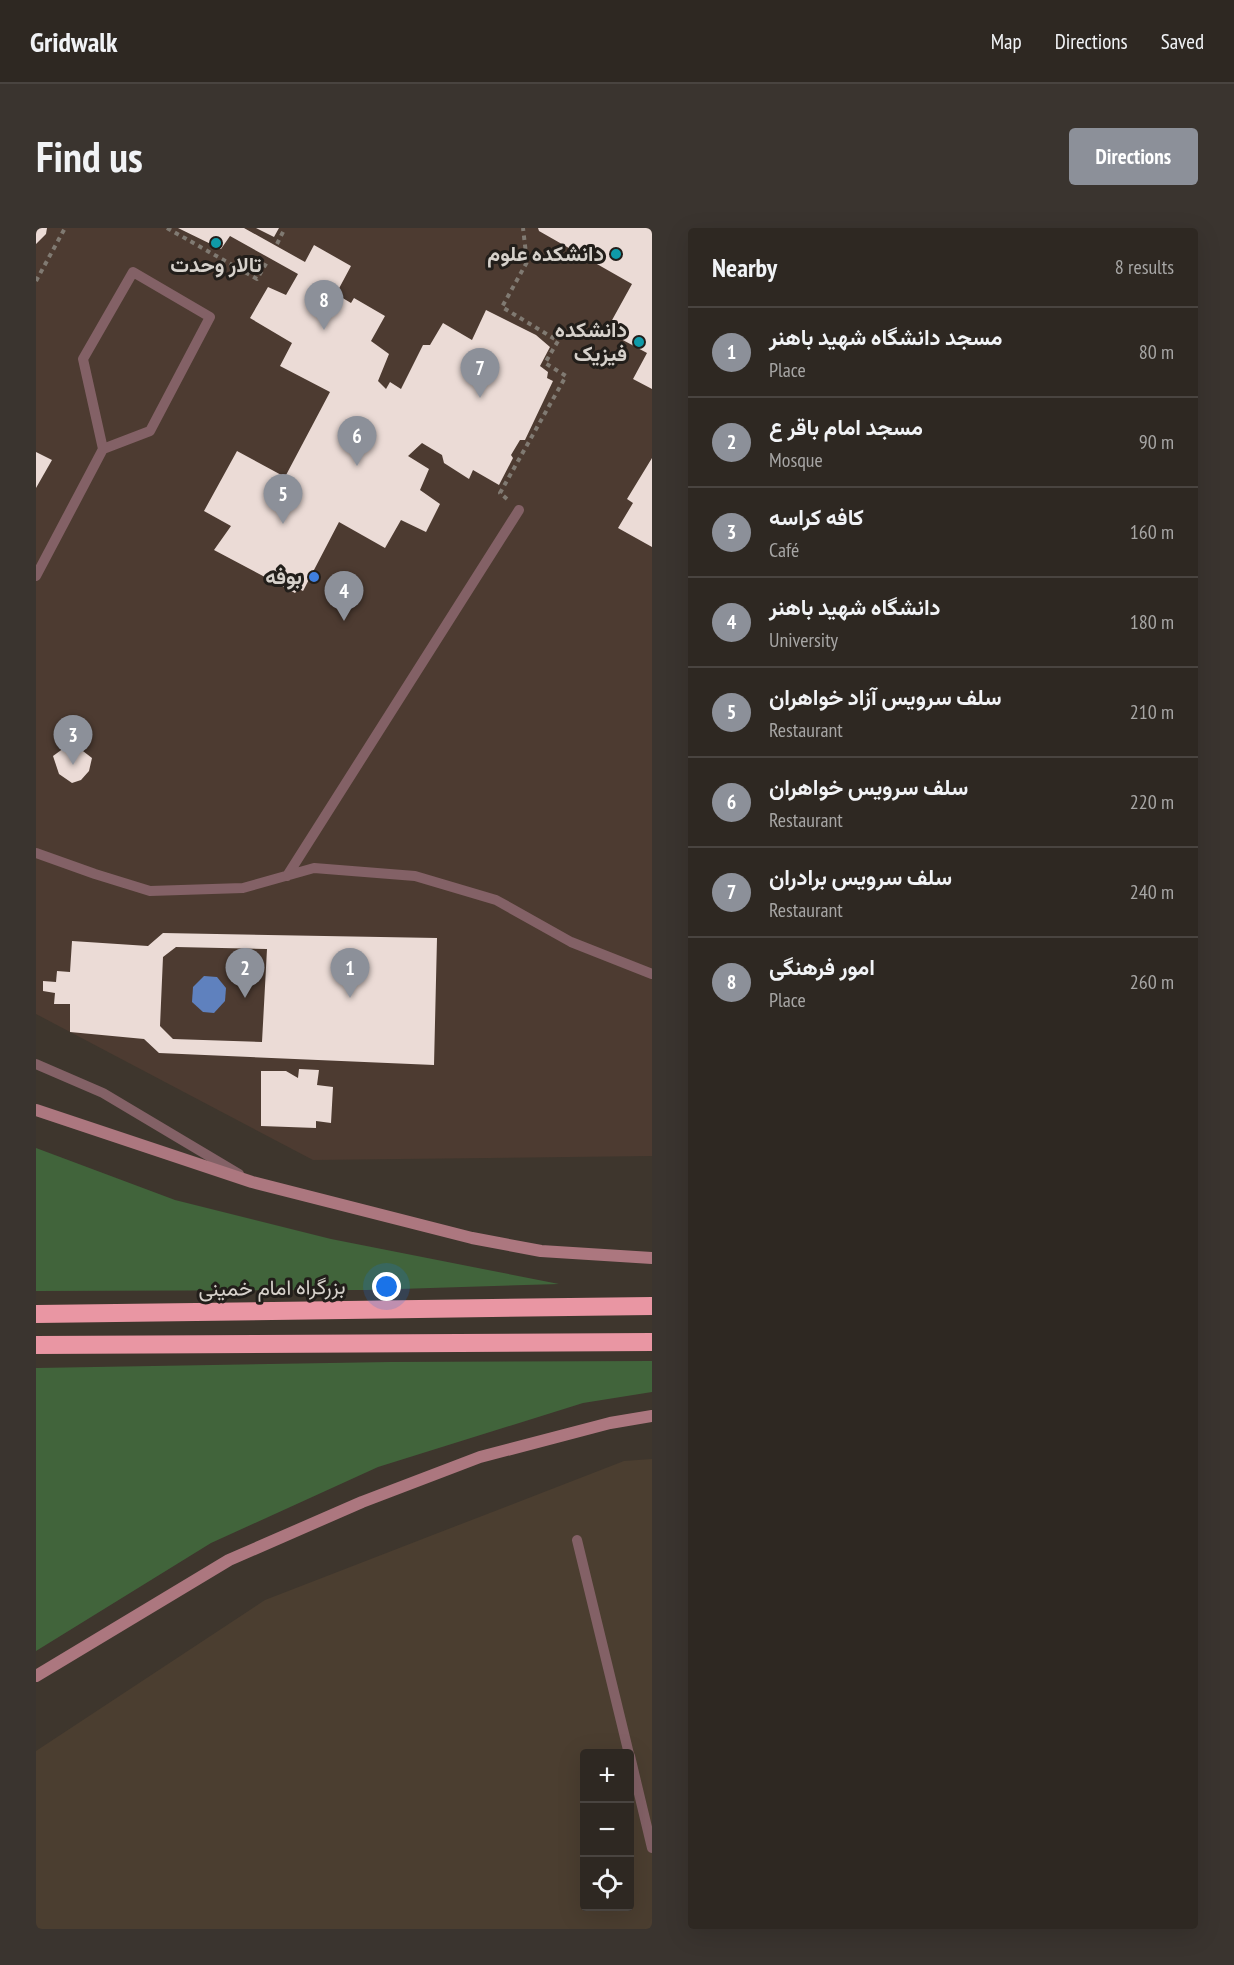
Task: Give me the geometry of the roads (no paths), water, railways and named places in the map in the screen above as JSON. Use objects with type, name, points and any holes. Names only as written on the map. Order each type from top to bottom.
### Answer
[{"type":"highway","name":"بزرگراه امام خمینی","points":[[36,1314],[652,1306]]},
{"type":"highway","points":[[36,1345],[652,1342]]},
{"type":"main road","points":[[36,1110],[252,1182],[472,1238],[541,1251],[652,1258]]},
{"type":"main road","points":[[36,1676],[229,1560],[362,1502],[480,1458],[610,1423],[652,1416]]},
{"type":"lane","points":[[36,576],[103,449],[150,430],[210,317],[133,272],[83,359],[103,449]]},
{"type":"lane","points":[[287,876],[519,510]]},
{"type":"lane","points":[[36,853],[150,891],[243,888],[314,868],[415,876],[496,900],[571,942],[652,974]]},
{"type":"lane","points":[[36,1064],[103,1093],[252,1182]]},
{"type":"lane","points":[[577,1540],[628,1749]]},
{"type":"lane","points":[[634,1775],[652,1848]]},
{"type":"water","points":[[204,976],[217,977],[226,988],[225,1001],[214,1013],[203,1012],[192,1002],[193,987]]},
{"type":"place","name":"تالار وحدت","points":[[216,243]]},
{"type":"place","name":"دانشکده علوم","points":[[616,254]]},
{"type":"place","name":"امور فرهنگی","points":[[324,330]]},
{"type":"place","name":"دانشکده فیزیک","points":[[639,342]]},
{"type":"place","name":"سلف سرویس برادران","points":[[480,398]]},
{"type":"place","name":"سلف سرویس خواهران","points":[[357,466]]},
{"type":"place","name":"سلف سرویس آزاد خواهران","points":[[283,524]]},
{"type":"place","name":"بوفه","points":[[314,577]]},
{"type":"place","name":"دانشگاه شهید باهنر","points":[[344,621]]},
{"type":"place","name":"کافه کراسه","points":[[73,765]]},
{"type":"place","name":"مسجد امام باقر ع","points":[[245,998]]},
{"type":"place","name":"مسجد دانشگاه شهید باهنر","points":[[350,998]]}]
